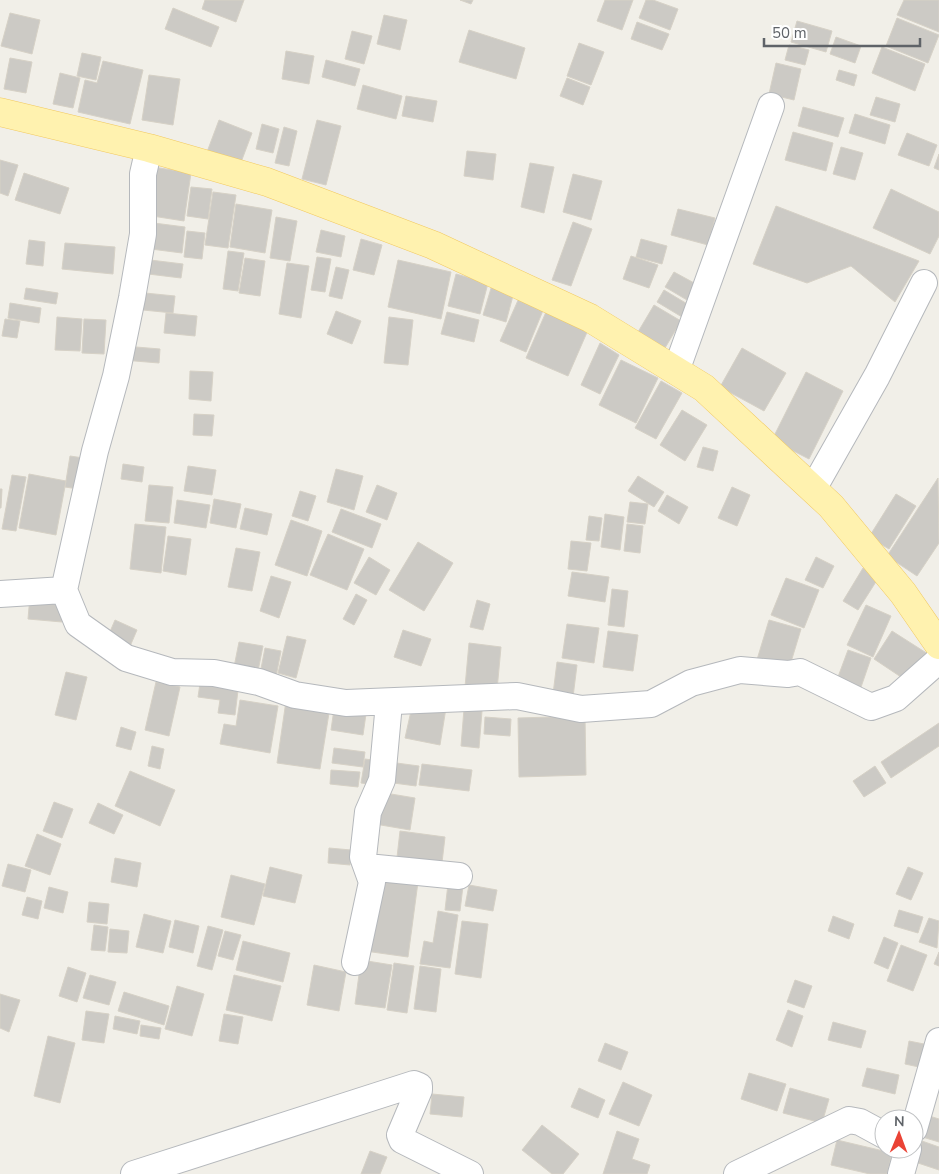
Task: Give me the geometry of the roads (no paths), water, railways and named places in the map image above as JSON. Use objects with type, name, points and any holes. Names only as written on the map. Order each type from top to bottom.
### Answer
[{"type":"main road","points":[[0,98],[107,137]]},
{"type":"main road","points":[[0,112],[149,148],[267,182],[433,245],[590,318],[704,388],[813,489],[831,506],[903,593],[939,645]]},
{"type":"street","points":[[676,371],[771,106]]},
{"type":"street","points":[[149,148],[143,174],[143,234],[132,298],[116,376],[96,451],[64,590],[78,624],[126,658],[172,672],[214,673],[259,682],[295,696],[346,703],[389,703],[455,697],[517,696],[581,709],[651,704],[691,683],[740,670],[788,674],[800,672],[871,707],[896,698],[939,660]]},
{"type":"street","points":[[813,489],[877,376],[924,283]]},
{"type":"street","points":[[0,594],[64,590]]},
{"type":"street","points":[[355,962],[372,882],[363,857],[368,812],[382,780],[389,703]]},
{"type":"street","points":[[367,867],[459,876]]},
{"type":"street","points":[[920,1109],[939,1040]]},
{"type":"street","points":[[134,1174],[414,1084],[419,1086],[419,1090],[400,1135],[402,1140],[470,1174]]},
{"type":"street","points":[[736,1174],[849,1120],[860,1122],[874,1130]]},
{"type":"street","points":[[901,1174],[905,1159]]}]
